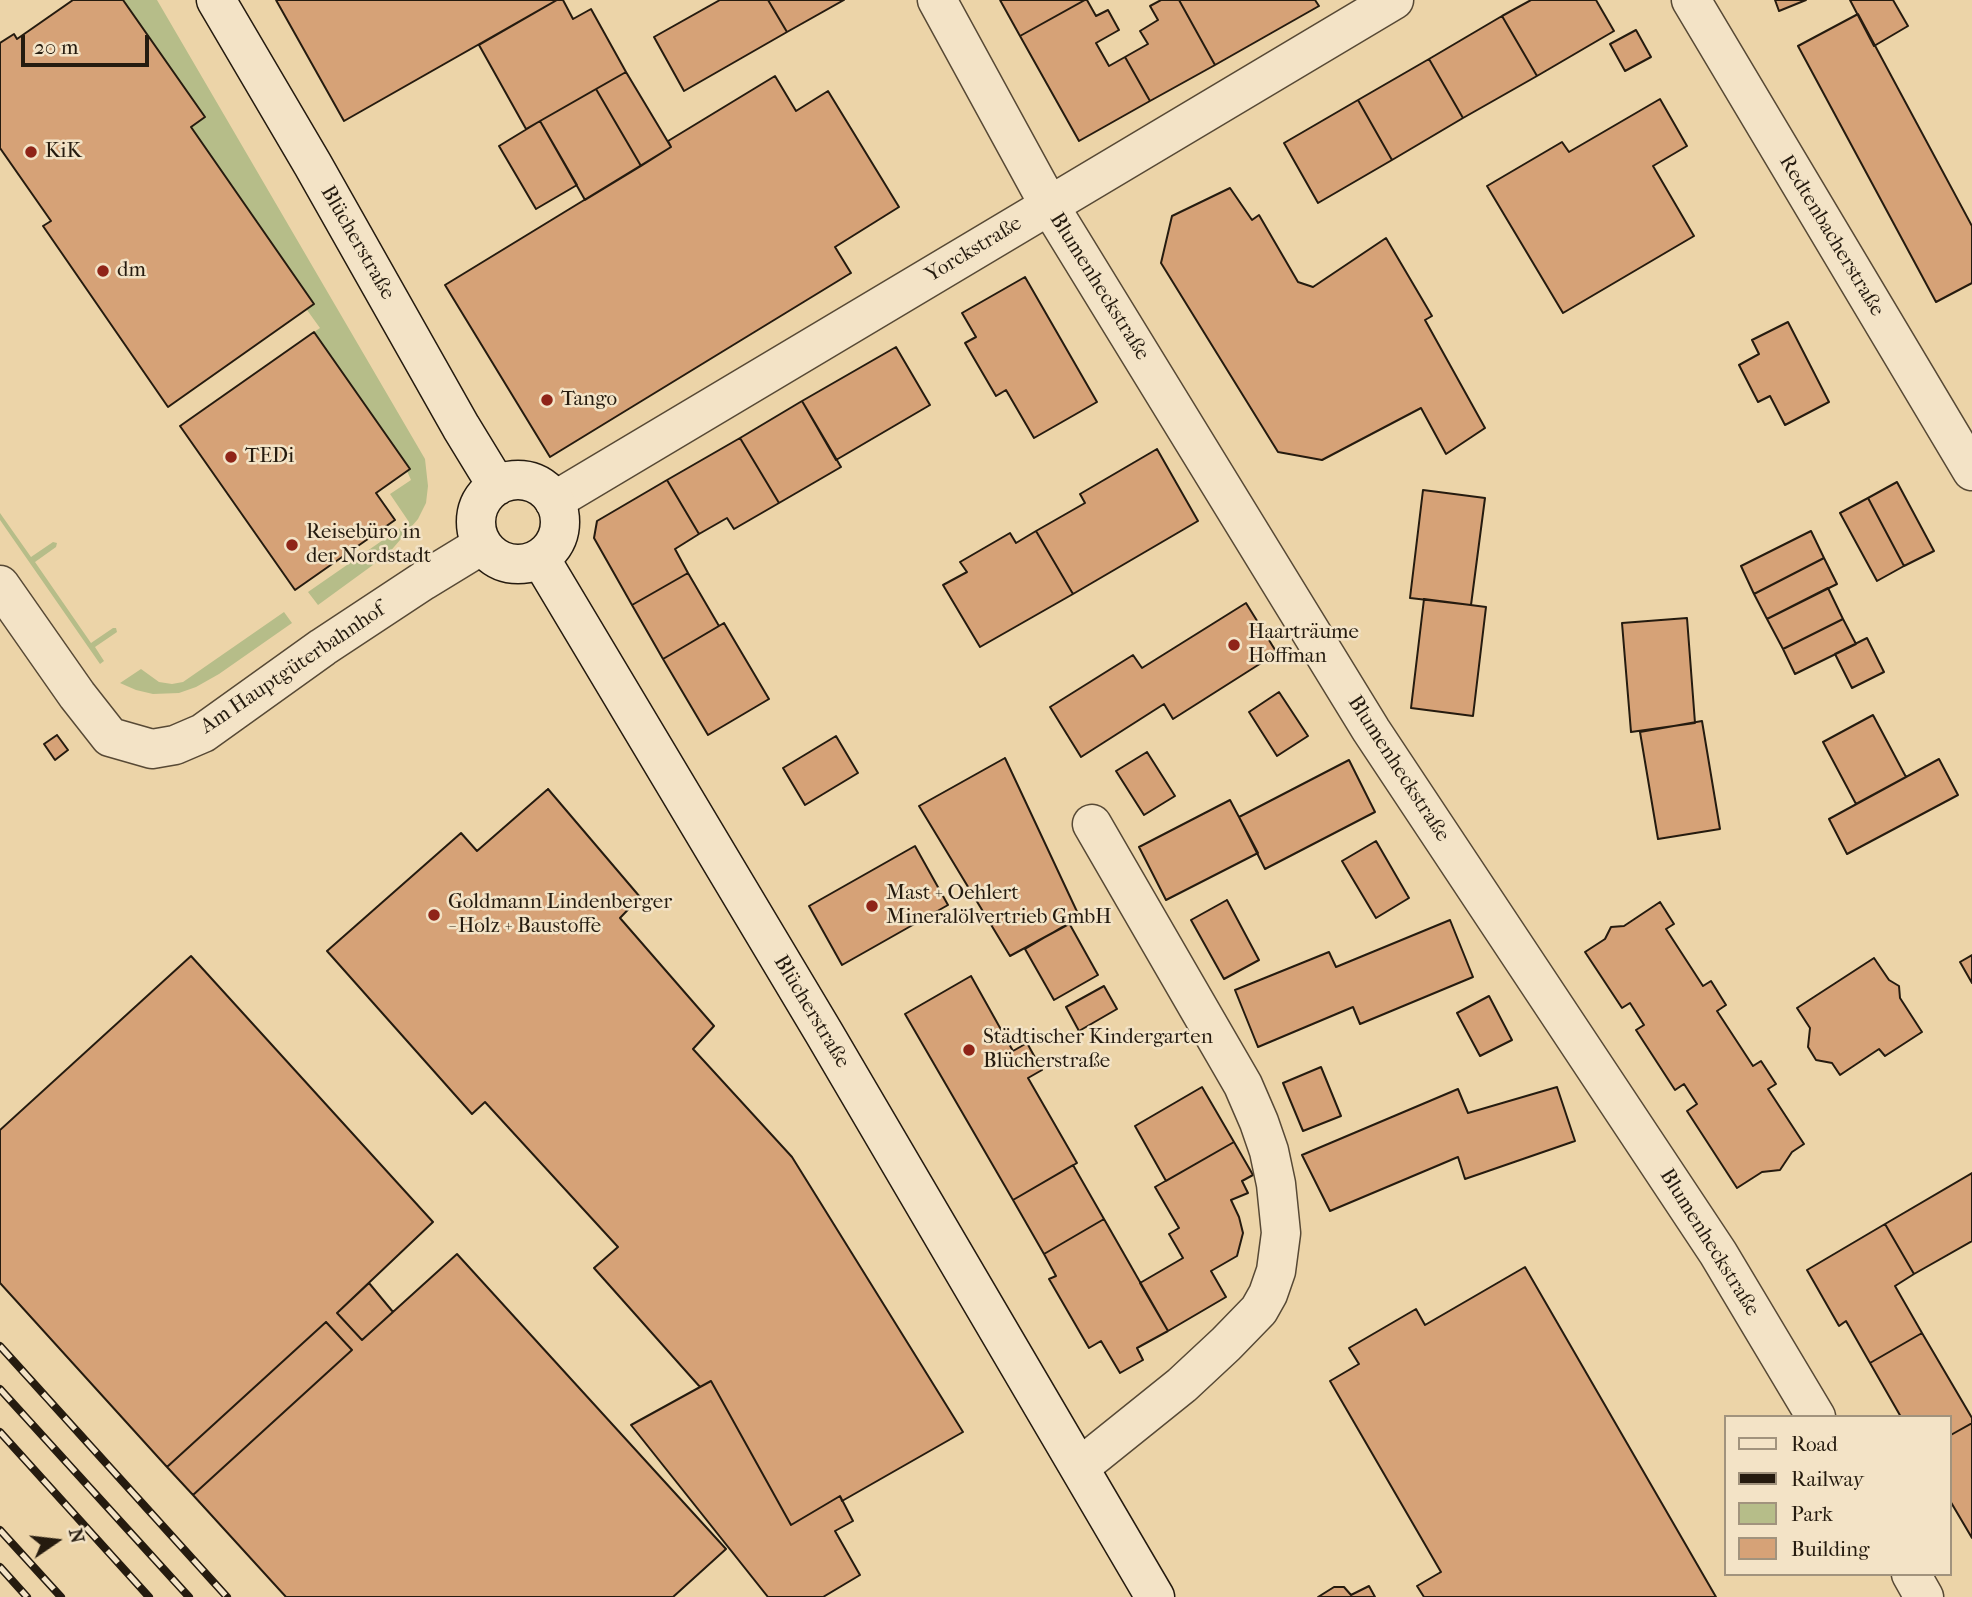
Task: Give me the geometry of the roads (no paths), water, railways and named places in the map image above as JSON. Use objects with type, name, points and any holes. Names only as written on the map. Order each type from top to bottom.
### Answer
[{"type":"street","name":"Blücherstraße","points":[[216,0],[497,486]]},
{"type":"street","name":"Blumenheckstraße","points":[[937,0],[1049,205],[1371,730],[1718,1253],[1815,1415]]},
{"type":"street","name":"Yorckstraße","points":[[554,501],[1394,0]]},
{"type":"street","name":"Redtenbacherstraße","points":[[1691,0],[1972,471]]},
{"type":"street","points":[[512,481],[529,482],[543,488],[554,501],[559,517],[558,532],[552,547],[540,558],[525,564],[508,564],[482,545],[476,529],[477,512],[484,497],[497,486],[512,481]]},
{"type":"street","name":"Am Hauptgüterbahnhof","points":[[0,585],[77,695],[110,737],[152,749],[175,745],[203,733],[323,647],[482,545]]},
{"type":"street","name":"Blücherstraße","points":[[540,558],[744,898],[1155,1597]]},
{"type":"street","points":[[1080,1467],[1182,1385],[1259,1310],[1276,1271],[1281,1233],[1276,1184],[1269,1151],[1243,1085],[1092,824]]},
{"type":"street","points":[[1912,1576],[1924,1597]]},
{"type":"railway","points":[[0,1346],[227,1597]]},
{"type":"railway","points":[[0,1389],[189,1597]]},
{"type":"railway","points":[[0,1432],[149,1597]]},
{"type":"railway","points":[[0,1530],[61,1597]]},
{"type":"railway","points":[[0,1567],[27,1597]]},
{"type":"place","name":"KiK","points":[[31,152]]},
{"type":"place","name":"dm","points":[[103,271]]},
{"type":"place","name":"Tango","points":[[547,400]]},
{"type":"place","name":"TEDi","points":[[231,457]]},
{"type":"place","name":"Reisebüro in der Nordstadt","points":[[292,545]]},
{"type":"place","name":"Haarträume Hoffman","points":[[1234,645]]},
{"type":"place","name":"Mast + Oehlert Mineralölvertrieb GmbH","points":[[872,906]]},
{"type":"place","name":"Goldmann Lindenberger - Holz + Baustoffe","points":[[434,915]]},
{"type":"place","name":"Städtischer Kindergarten Blücherstraße","points":[[969,1050]]}]
